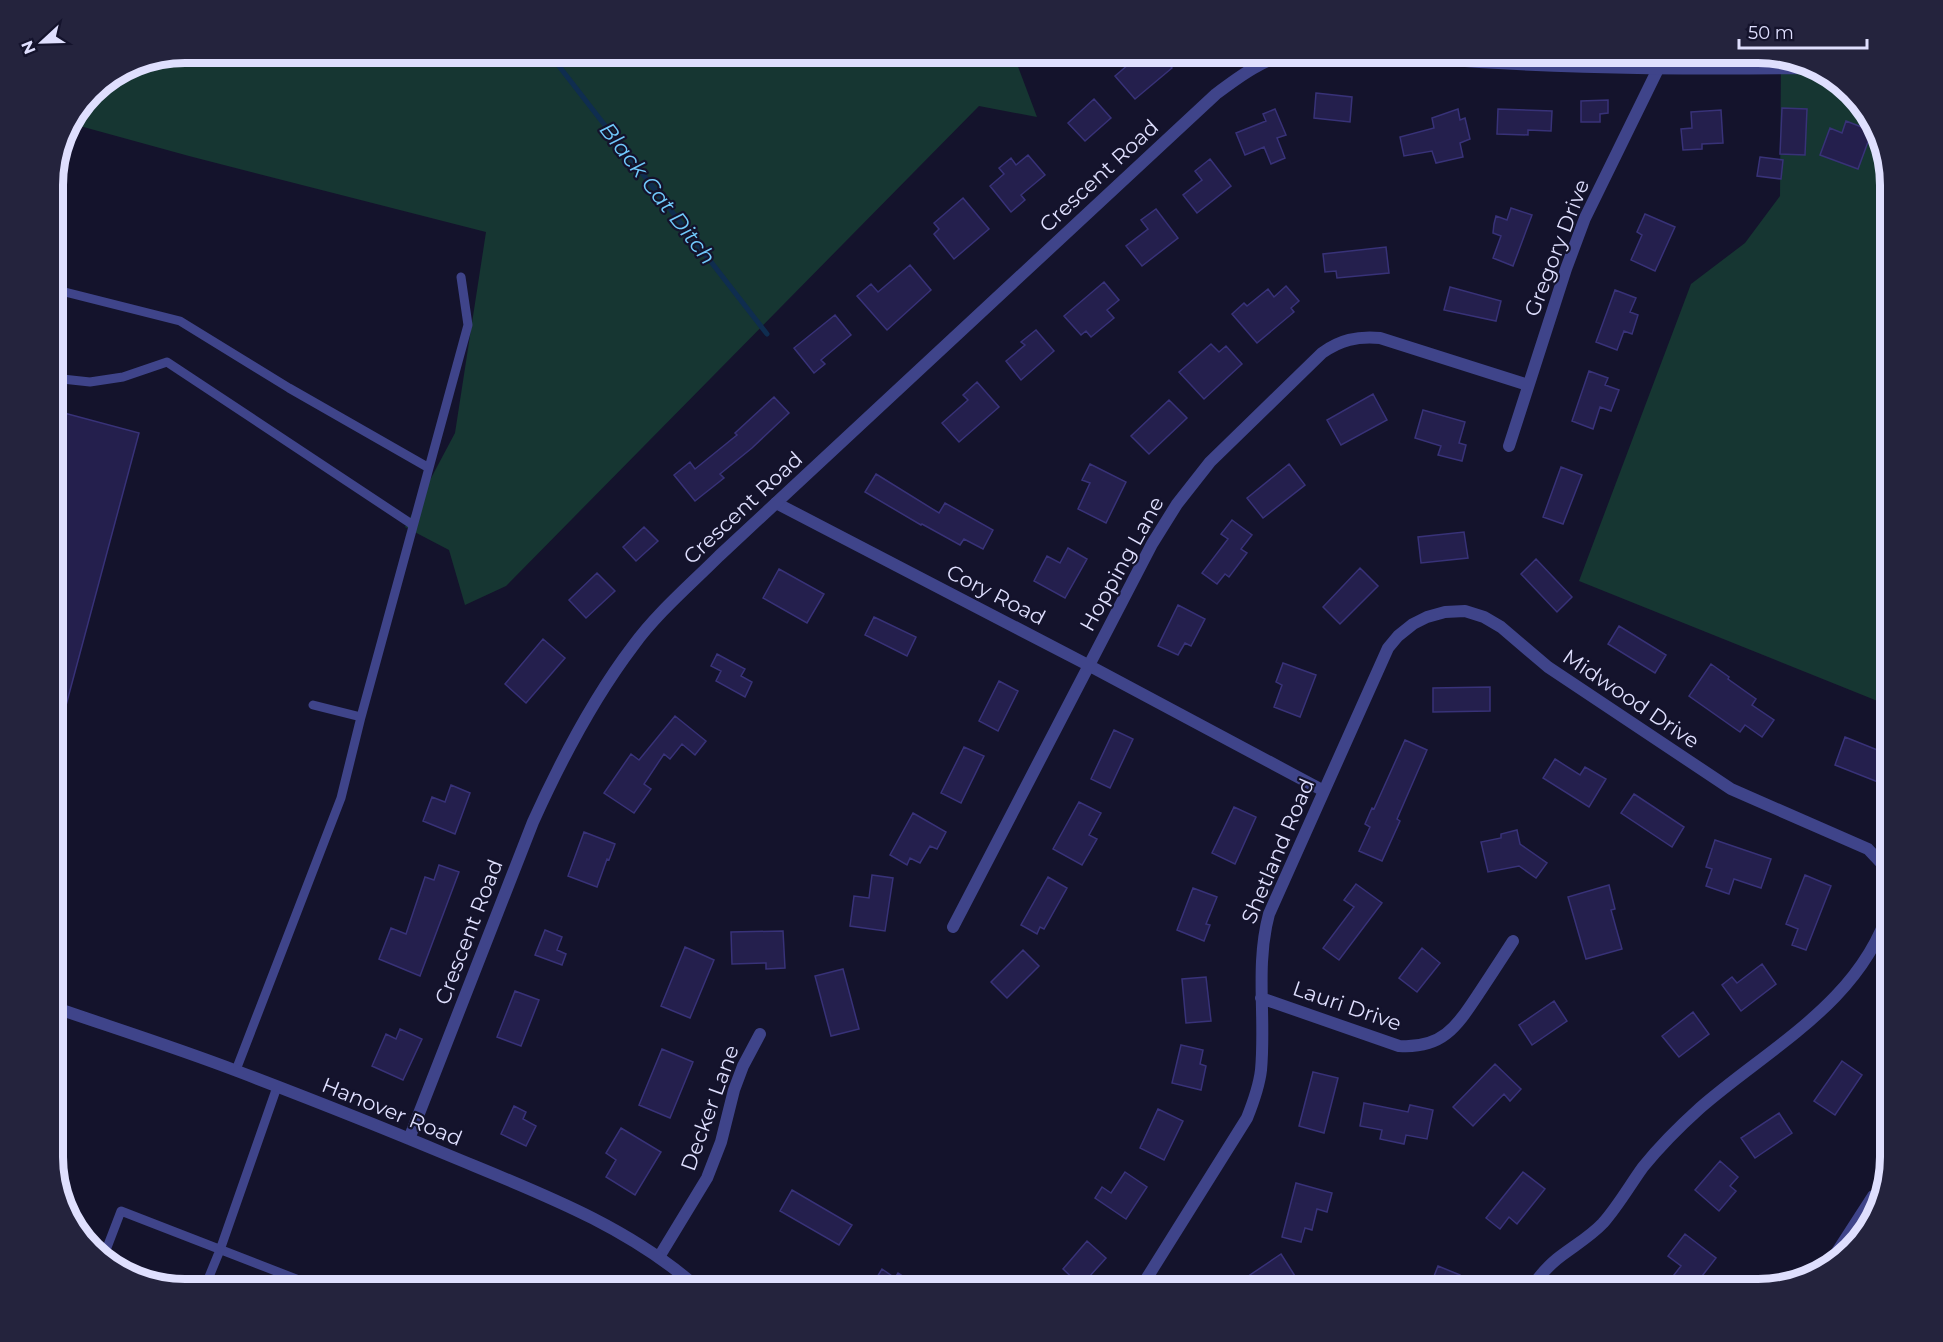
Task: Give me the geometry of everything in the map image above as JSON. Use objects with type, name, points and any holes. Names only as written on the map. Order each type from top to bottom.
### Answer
[{"type":"street","name":"Crescent Road","points":[[409,1138],[533,822],[553,778],[579,729],[634,644],[664,609],[776,503],[1216,94],[1241,75],[1262,63]]},
{"type":"street","points":[[1472,63],[1658,69],[1793,68]]},
{"type":"street","name":"Gregory Drive","points":[[1509,447],[1566,269],[1585,218],[1658,69]]},
{"type":"street","name":"Hopping Lane","points":[[953,927],[1152,544],[1177,504],[1210,462],[1322,353],[1345,340],[1364,336],[1380,338],[1528,385]]},
{"type":"street","name":"Cory Road","points":[[776,503],[1324,791]]},
{"type":"street","name":"Midwood Drive","points":[[1369,692],[1388,648],[1413,624],[1445,612],[1465,611],[1484,617],[1501,627],[1548,668],[1731,789],[1868,849],[1880,862]]},
{"type":"street","name":"Shetland Road","points":[[1147,1279],[1246,1118],[1255,1097],[1260,1070],[1263,937],[1269,914],[1369,692]]},
{"type":"street","points":[[1537,1279],[1556,1260],[1604,1222],[1645,1166],[1701,1107],[1813,1018],[1836,996],[1863,965],[1880,932]]},
{"type":"street","name":"Lauri Drive","points":[[1261,998],[1399,1046],[1414,1047],[1430,1044],[1443,1037],[1463,1018],[1513,941]]},
{"type":"street","name":"Hanover Road","points":[[63,1010],[236,1070],[409,1138],[547,1196],[598,1220],[659,1257],[687,1279]]},
{"type":"street","name":"Decker Lane","points":[[659,1257],[707,1178],[721,1142],[734,1090],[743,1066],[760,1034]]},
{"type":"lane","points":[[236,1070],[341,798],[468,325],[461,277]]},
{"type":"lane","points":[[63,292],[180,321],[289,388],[429,468]]},
{"type":"lane","points":[[63,379],[90,382],[123,377],[166,362],[413,525]]},
{"type":"lane","points":[[313,705],[361,717]]},
{"type":"lane","points":[[208,1279],[277,1086]]},
{"type":"lane","points":[[1834,1253],[1872,1195],[1874,1196]]},
{"type":"lane","points":[[106,1250],[121,1211],[294,1279]]},
{"type":"green space","points":[[185,63],[1018,63],[1037,117],[979,106],[506,586],[465,605],[449,550],[405,527],[455,433],[486,232],[79,126],[93,104],[117,83],[146,69]]},
{"type":"green space","points":[[1781,65],[1805,72],[1826,83],[1850,104],[1860,117],[1874,146],[1879,169],[1880,702],[1579,581],[1691,284],[1745,243],[1780,196]]},
{"type":"building","points":[[1130,63],[1168,63],[1172,68],[1135,99],[1115,76]]},
{"type":"building","points":[[1316,93],[1352,97],[1350,122],[1314,118]]},
{"type":"building","points":[[1094,99],[1111,118],[1085,141],[1068,123]]},
{"type":"building","points":[[1608,100],[1608,113],[1600,114],[1600,122],[1581,122],[1581,101]]},
{"type":"building","points":[[1782,108],[1807,109],[1805,155],[1780,154]]},
{"type":"building","points":[[1275,109],[1286,135],[1277,138],[1285,158],[1271,164],[1264,147],[1245,155],[1236,133],[1266,121],[1263,114]]},
{"type":"building","points":[[1458,109],[1460,120],[1465,118],[1470,139],[1460,143],[1463,157],[1436,163],[1432,151],[1404,156],[1400,137],[1434,128],[1432,118]]},
{"type":"building","points":[[1498,109],[1552,111],[1551,131],[1528,130],[1528,135],[1497,134]]},
{"type":"building","points":[[1721,110],[1723,143],[1702,144],[1702,149],[1683,150],[1681,129],[1692,128],[1691,112]]},
{"type":"building","points":[[1846,121],[1866,129],[1870,137],[1858,169],[1820,155],[1830,128],[1842,133]]},
{"type":"building","points":[[1028,155],[1045,175],[1021,195],[1025,200],[1011,212],[990,186],[1004,174],[999,168],[1011,158],[1016,165]]},
{"type":"building","points":[[1760,157],[1783,160],[1781,179],[1757,176]]},
{"type":"building","points":[[1210,159],[1231,186],[1197,213],[1183,195],[1202,180],[1195,171]]},
{"type":"building","points":[[963,198],[989,229],[954,259],[934,234],[939,229],[934,223]]},
{"type":"building","points":[[1511,208],[1532,215],[1513,266],[1493,258],[1501,236],[1493,233],[1496,216],[1507,220]]},
{"type":"building","points":[[1156,209],[1178,238],[1142,266],[1126,246],[1148,229],[1141,220]]},
{"type":"building","points":[[1645,214],[1675,227],[1655,271],[1631,260],[1642,235],[1637,232]]},
{"type":"building","points":[[1386,247],[1389,273],[1337,278],[1336,271],[1325,272],[1323,254]]},
{"type":"building","points":[[910,265],[931,290],[887,330],[857,296],[871,284],[878,292]]},
{"type":"building","points":[[1104,282],[1119,300],[1107,310],[1114,318],[1091,337],[1086,331],[1081,335],[1064,316]]},
{"type":"building","points":[[1286,286],[1299,301],[1291,308],[1294,312],[1257,343],[1232,314],[1244,303],[1247,306],[1268,289],[1274,297]]},
{"type":"building","points":[[1450,287],[1501,301],[1496,321],[1444,310]]},
{"type":"building","points":[[1615,290],[1636,298],[1630,312],[1638,315],[1632,334],[1624,331],[1617,350],[1596,342]]},
{"type":"building","points":[[835,315],[851,335],[821,360],[825,364],[814,373],[794,348]]},
{"type":"building","points":[[1036,330],[1054,351],[1021,380],[1006,361],[1025,345],[1021,342]]},
{"type":"building","points":[[1211,344],[1219,352],[1226,346],[1242,364],[1204,399],[1179,372]]},
{"type":"building","points":[[1589,371],[1608,378],[1605,385],[1619,390],[1611,411],[1600,407],[1593,429],[1572,421]]},
{"type":"building","points":[[977,382],[999,407],[959,442],[942,423],[968,400],[963,395]]},
{"type":"building","points":[[1373,394],[1387,420],[1341,445],[1327,420]]},
{"type":"building","points":[[774,397],[789,413],[720,474],[724,478],[695,501],[674,475],[690,462],[695,469],[737,435],[735,433]]},
{"type":"building","points":[[1169,400],[1187,418],[1149,454],[1131,436]]},
{"type":"building","points":[[1423,410],[1465,422],[1459,443],[1466,445],[1462,461],[1438,455],[1441,446],[1415,438]]},
{"type":"building","points":[[63,413],[139,433],[63,717]]},
{"type":"building","points":[[1090,464],[1126,482],[1106,523],[1078,509],[1090,483],[1082,480]]},
{"type":"building","points":[[1289,464],[1305,485],[1263,518],[1247,498]]},
{"type":"building","points":[[1561,467],[1582,475],[1563,524],[1543,517]]},
{"type":"building","points":[[876,474],[939,513],[945,503],[993,530],[983,549],[964,539],[960,545],[865,492]]},
{"type":"building","points":[[1232,520],[1252,535],[1241,549],[1247,553],[1229,577],[1225,574],[1217,584],[1202,573],[1228,539],[1221,534]]},
{"type":"building","points":[[644,527],[658,541],[636,561],[623,547]]},
{"type":"building","points":[[1464,532],[1468,558],[1421,563],[1418,537]]},
{"type":"building","points":[[1068,548],[1087,559],[1065,598],[1034,581],[1047,556],[1060,563]]},
{"type":"building","points":[[1536,559],[1572,597],[1557,612],[1521,574]]},
{"type":"building","points":[[1360,568],[1378,586],[1340,624],[1323,607]]},
{"type":"building","points":[[779,569],[824,594],[807,623],[763,598]]},
{"type":"building","points":[[597,573],[615,591],[586,618],[569,600]]},
{"type":"building","points":[[1178,605],[1205,619],[1191,646],[1185,643],[1178,655],[1158,646]]},
{"type":"building","points":[[874,617],[916,637],[907,656],[865,635]]},
{"type":"building","points":[[1619,626],[1666,655],[1655,673],[1608,644]]},
{"type":"building","points":[[543,639],[565,658],[526,703],[505,684]]},
{"type":"building","points":[[717,654],[745,669],[741,676],[752,682],[745,697],[716,681],[721,671],[711,666]]},
{"type":"building","points":[[1283,663],[1316,675],[1300,717],[1274,707],[1282,685],[1276,682]]},
{"type":"building","points":[[1711,664],[1756,699],[1752,705],[1774,720],[1762,737],[1745,725],[1740,732],[1689,696]]},
{"type":"building","points":[[999,681],[1018,691],[998,731],[979,721]]},
{"type":"building","points":[[1490,687],[1490,711],[1433,712],[1433,688]]},
{"type":"building","points":[[675,716],[706,741],[695,755],[682,744],[670,759],[664,754],[644,784],[651,789],[634,813],[604,793],[631,754],[639,760]]},
{"type":"building","points":[[1114,730],[1133,739],[1110,788],[1091,779]]},
{"type":"building","points":[[1845,737],[1880,751],[1880,783],[1835,765]]},
{"type":"building","points":[[1405,740],[1427,750],[1397,819],[1400,821],[1382,861],[1359,851],[1370,827],[1365,824]]},
{"type":"building","points":[[964,747],[984,756],[961,803],[941,793]]},
{"type":"building","points":[[1555,759],[1580,775],[1585,767],[1606,779],[1589,807],[1543,778]]},
{"type":"building","points":[[451,785],[470,793],[455,834],[423,821],[432,797],[445,802]]},
{"type":"building","points":[[1634,794],[1684,827],[1672,847],[1621,813]]},
{"type":"building","points":[[1079,802],[1101,813],[1089,835],[1097,839],[1082,865],[1053,849]]},
{"type":"building","points":[[1234,807],[1256,817],[1235,864],[1212,853]]},
{"type":"building","points":[[913,813],[946,832],[937,849],[930,846],[920,863],[910,858],[907,865],[890,855]]},
{"type":"building","points":[[1517,830],[1520,844],[1547,863],[1536,878],[1519,866],[1488,872],[1481,842],[1501,838],[1501,834]]},
{"type":"building","points":[[584,832],[615,844],[597,887],[568,876]]},
{"type":"building","points":[[1715,840],[1771,859],[1761,888],[1734,879],[1729,894],[1706,886],[1712,869],[1706,867]]},
{"type":"building","points":[[439,865],[459,872],[420,976],[379,959],[391,928],[406,934],[425,877],[434,880]]},
{"type":"building","points":[[872,875],[893,878],[885,931],[850,926],[854,896],[869,898]]},
{"type":"building","points":[[1805,875],[1831,886],[1806,950],[1792,945],[1798,929],[1786,924]]},
{"type":"building","points":[[1048,877],[1067,888],[1044,929],[1040,927],[1037,934],[1021,925]]},
{"type":"building","points":[[1356,884],[1382,903],[1339,960],[1323,948],[1354,907],[1344,900]]},
{"type":"building","points":[[1609,885],[1615,909],[1611,910],[1622,949],[1586,959],[1568,897]]},
{"type":"building","points":[[1193,888],[1217,897],[1206,924],[1210,925],[1204,941],[1177,930]]},
{"type":"building","points":[[545,930],[562,937],[557,950],[566,954],[562,965],[535,955]]},
{"type":"building","points":[[783,931],[785,968],[766,969],[766,963],[732,964],[731,932]]},
{"type":"building","points":[[685,947],[714,960],[690,1018],[661,1006]]},
{"type":"building","points":[[1422,948],[1440,963],[1417,992],[1399,978]]},
{"type":"building","points":[[1023,950],[1039,966],[1007,998],[991,982]]},
{"type":"building","points":[[1762,964],[1776,984],[1741,1011],[1722,985],[1732,977],[1737,983]]},
{"type":"building","points":[[843,969],[859,1029],[831,1036],[815,976]]},
{"type":"building","points":[[1206,977],[1211,1021],[1186,1023],[1182,979]]},
{"type":"building","points":[[515,991],[539,1000],[521,1046],[497,1037]]},
{"type":"building","points":[[1554,1001],[1567,1021],[1532,1045],[1519,1025]]},
{"type":"building","points":[[1693,1012],[1709,1034],[1679,1057],[1662,1036]]},
{"type":"building","points":[[400,1029],[422,1039],[403,1080],[372,1066],[386,1034],[396,1039]]},
{"type":"building","points":[[1181,1045],[1203,1050],[1200,1064],[1206,1066],[1201,1090],[1172,1083]]},
{"type":"building","points":[[662,1049],[693,1062],[670,1118],[639,1105]]},
{"type":"building","points":[[1842,1061],[1862,1075],[1835,1115],[1814,1101]]},
{"type":"building","points":[[1495,1064],[1521,1089],[1510,1101],[1504,1094],[1473,1126],[1453,1107]]},
{"type":"building","points":[[1313,1072],[1338,1078],[1324,1133],[1299,1126]]},
{"type":"building","points":[[1364,1103],[1408,1112],[1410,1105],[1433,1110],[1427,1139],[1406,1135],[1404,1144],[1380,1139],[1382,1130],[1360,1126]]},
{"type":"building","points":[[514,1106],[526,1112],[523,1119],[536,1126],[526,1146],[501,1134]]},
{"type":"building","points":[[1158,1109],[1183,1121],[1164,1160],[1140,1148]]},
{"type":"building","points":[[1779,1113],[1792,1133],[1755,1158],[1741,1138]]},
{"type":"building","points":[[621,1128],[661,1152],[635,1195],[606,1177],[616,1160],[606,1153]]},
{"type":"building","points":[[1720,1161],[1738,1177],[1730,1186],[1736,1191],[1719,1211],[1695,1190]]},
{"type":"building","points":[[1125,1172],[1147,1187],[1126,1219],[1095,1198],[1102,1187],[1111,1193]]},
{"type":"building","points":[[1523,1172],[1545,1189],[1517,1224],[1509,1217],[1500,1229],[1486,1218]]},
{"type":"building","points":[[1296,1183],[1332,1193],[1327,1212],[1317,1209],[1312,1230],[1305,1228],[1301,1242],[1282,1237]]},
{"type":"building","points":[[792,1190],[852,1225],[839,1245],[780,1211]]},
{"type":"building","points":[[1685,1234],[1716,1258],[1700,1279],[1671,1279],[1681,1266],[1668,1256]]},
{"type":"building","points":[[1087,1241],[1106,1258],[1087,1279],[1074,1279],[1063,1269]]},
{"type":"building","points":[[1281,1254],[1295,1276],[1291,1279],[1248,1279],[1247,1277]]},
{"type":"building","points":[[1438,1266],[1460,1275],[1459,1279],[1433,1279]]},
{"type":"building","points":[[882,1269],[895,1278],[898,1273],[907,1279],[876,1279]]},
{"type":"waterway","name":"Black Cat Ditch","points":[[557,63],[767,334]]}]
